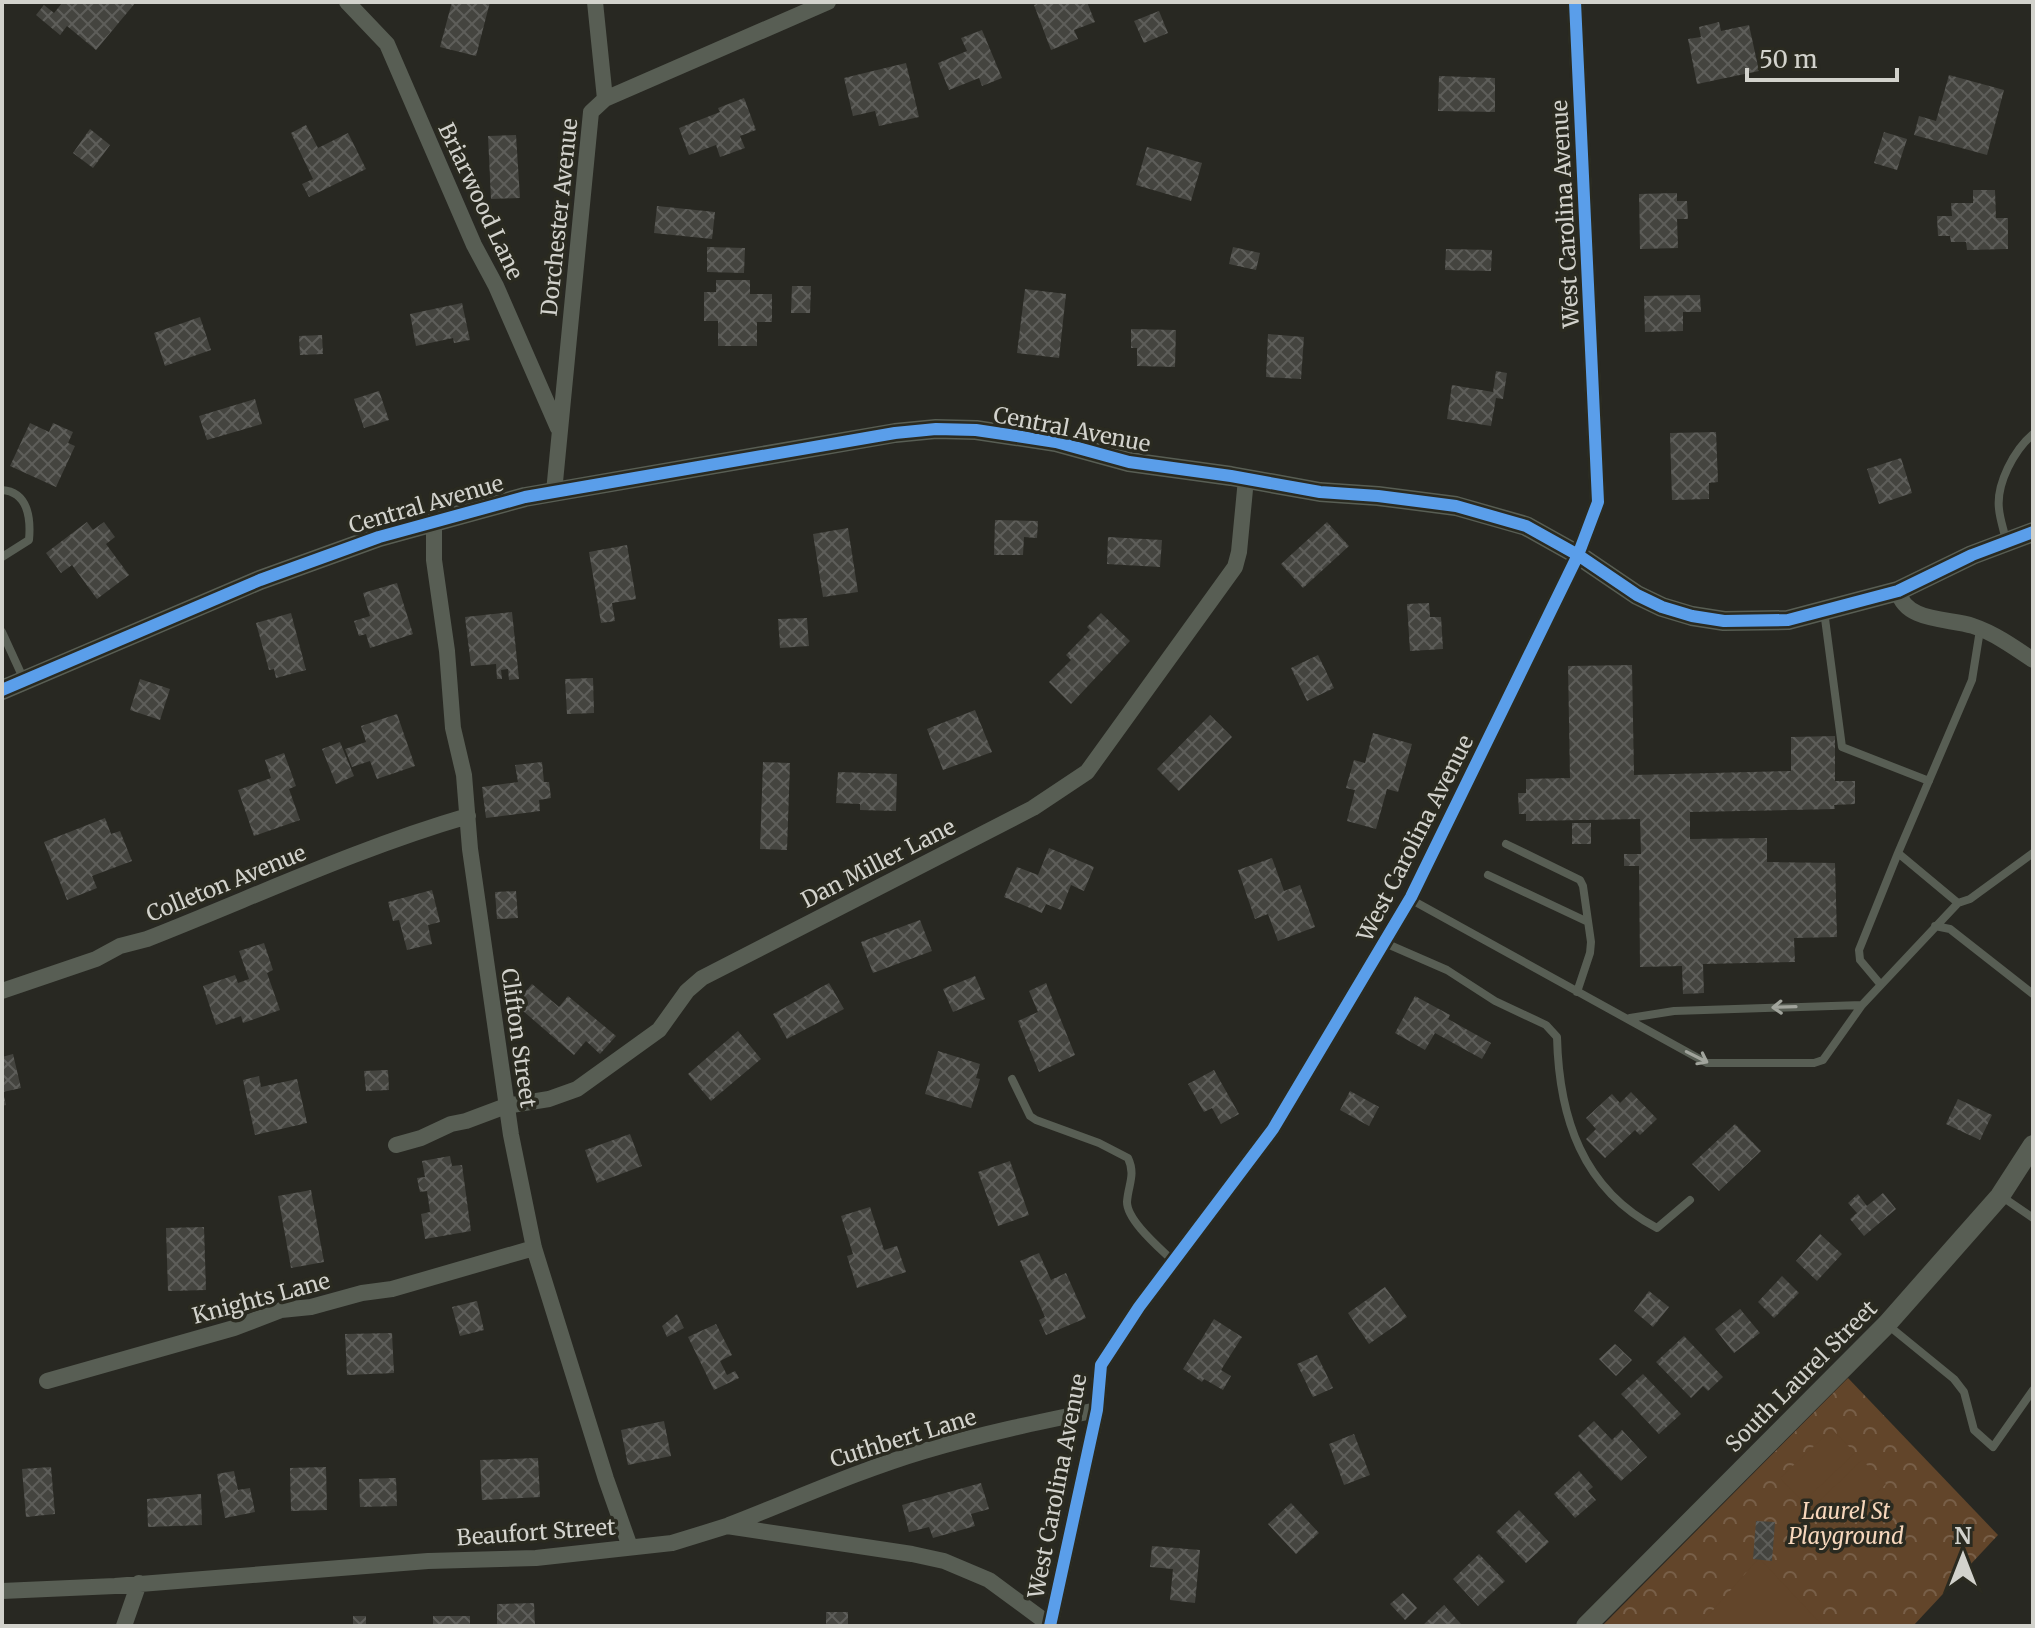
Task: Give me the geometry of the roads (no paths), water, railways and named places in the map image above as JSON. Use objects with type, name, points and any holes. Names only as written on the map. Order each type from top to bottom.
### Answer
[{"type":"street","name":"Briarwood Lane","points":[[347,2],[387,44],[474,245],[496,286],[559,429]]},
{"type":"street","points":[[595,2],[605,99]]},
{"type":"street","name":"Dorchester Avenue","points":[[554,492],[591,112],[605,99],[828,2]]},
{"type":"street","name":"West Carolina Avenue","points":[[1050,1625],[1097,1410],[1101,1365],[1139,1307],[1273,1129],[1385,943],[1410,899],[1578,555],[1598,502],[1575,2]]},
{"type":"street","name":"Central Avenue","points":[[2,690],[260,580],[355,544],[434,521],[554,492],[895,433],[936,429],[976,430],[1056,442],[1129,462],[1320,492],[1456,506],[1526,526],[1578,555],[1637,595],[1692,616],[1756,622],[1788,620],[1898,591],[2033,532]]},
{"type":"street","name":"Dan Miller Lane","points":[[396,1145],[506,1106],[549,1099],[577,1089],[659,1030],[687,991],[702,978],[1033,808],[1087,772],[1235,567],[1246,479]]},
{"type":"street","name":"Clifton Street","points":[[434,521],[434,560],[447,651],[453,728],[462,762],[470,849],[506,1106],[534,1248],[630,1547]]},
{"type":"street","points":[[1898,591],[1900,599],[1911,611],[1980,630],[2033,660]]},
{"type":"street","name":"Colleton Avenue","points":[[2,991],[96,959],[120,946],[147,939],[330,865],[468,816]]},
{"type":"street","name":"South Laurel Street","points":[[1586,1626],[1887,1324],[2000,1196],[2033,1145]]},
{"type":"street","name":"Knights Lane","points":[[47,1381],[234,1328],[281,1310],[311,1307],[362,1293],[392,1289],[534,1248]]},
{"type":"street","name":"Cuthbert Lane","points":[[727,1526],[796,1500],[829,1483],[925,1451],[1097,1410]]},
{"type":"street","name":"Beaufort Street","points":[[2,1591],[428,1561],[536,1558],[672,1543],[727,1526],[944,1561],[989,1580],[1050,1625]]},
{"type":"street","points":[[124,1626],[139,1583]]},
{"type":"lane","points":[[2006,542],[1998,506],[2004,476],[2024,442],[2033,434]]},
{"type":"lane","points":[[2,490],[10,490],[25,502],[30,521],[29,540],[2,557]]},
{"type":"lane","points":[[1824,610],[1842,747],[1929,781]]},
{"type":"lane","points":[[1881,985],[1860,960],[1859,950],[1972,680],[1980,630]]},
{"type":"lane","points":[[2,632],[24,681]]},
{"type":"lane","points":[[1506,844],[1580,880],[1583,886],[1590,953],[1577,992]]},
{"type":"lane","points":[[1898,853],[1958,903]]},
{"type":"lane","points":[[1410,899],[1707,1063],[1814,1063],[1823,1060],[1862,1005],[1958,903],[1970,899],[2033,853]]},
{"type":"lane","points":[[1488,875],[1588,922]]},
{"type":"lane","points":[[1935,926],[1950,929],[2033,994]]},
{"type":"lane","points":[[1385,943],[1447,970],[1495,1001],[1546,1025],[1557,1037],[1558,1066],[1566,1108],[1581,1154],[1601,1182],[1640,1219],[1657,1228],[1690,1200]]},
{"type":"lane","points":[[1630,1018],[1674,1011],[1862,1005]]},
{"type":"lane","points":[[1012,1079],[1030,1116],[1036,1120],[1124,1153],[1132,1170],[1128,1210],[1139,1227],[1174,1262]]},
{"type":"lane","points":[[2000,1196],[2033,1218]]},
{"type":"lane","points":[[1887,1324],[1954,1379],[1964,1392],[1974,1430],[1993,1447],[2033,1390]]},
{"type":"park label","name":"Laurel St Playground","points":[[1846,1524]]}]
